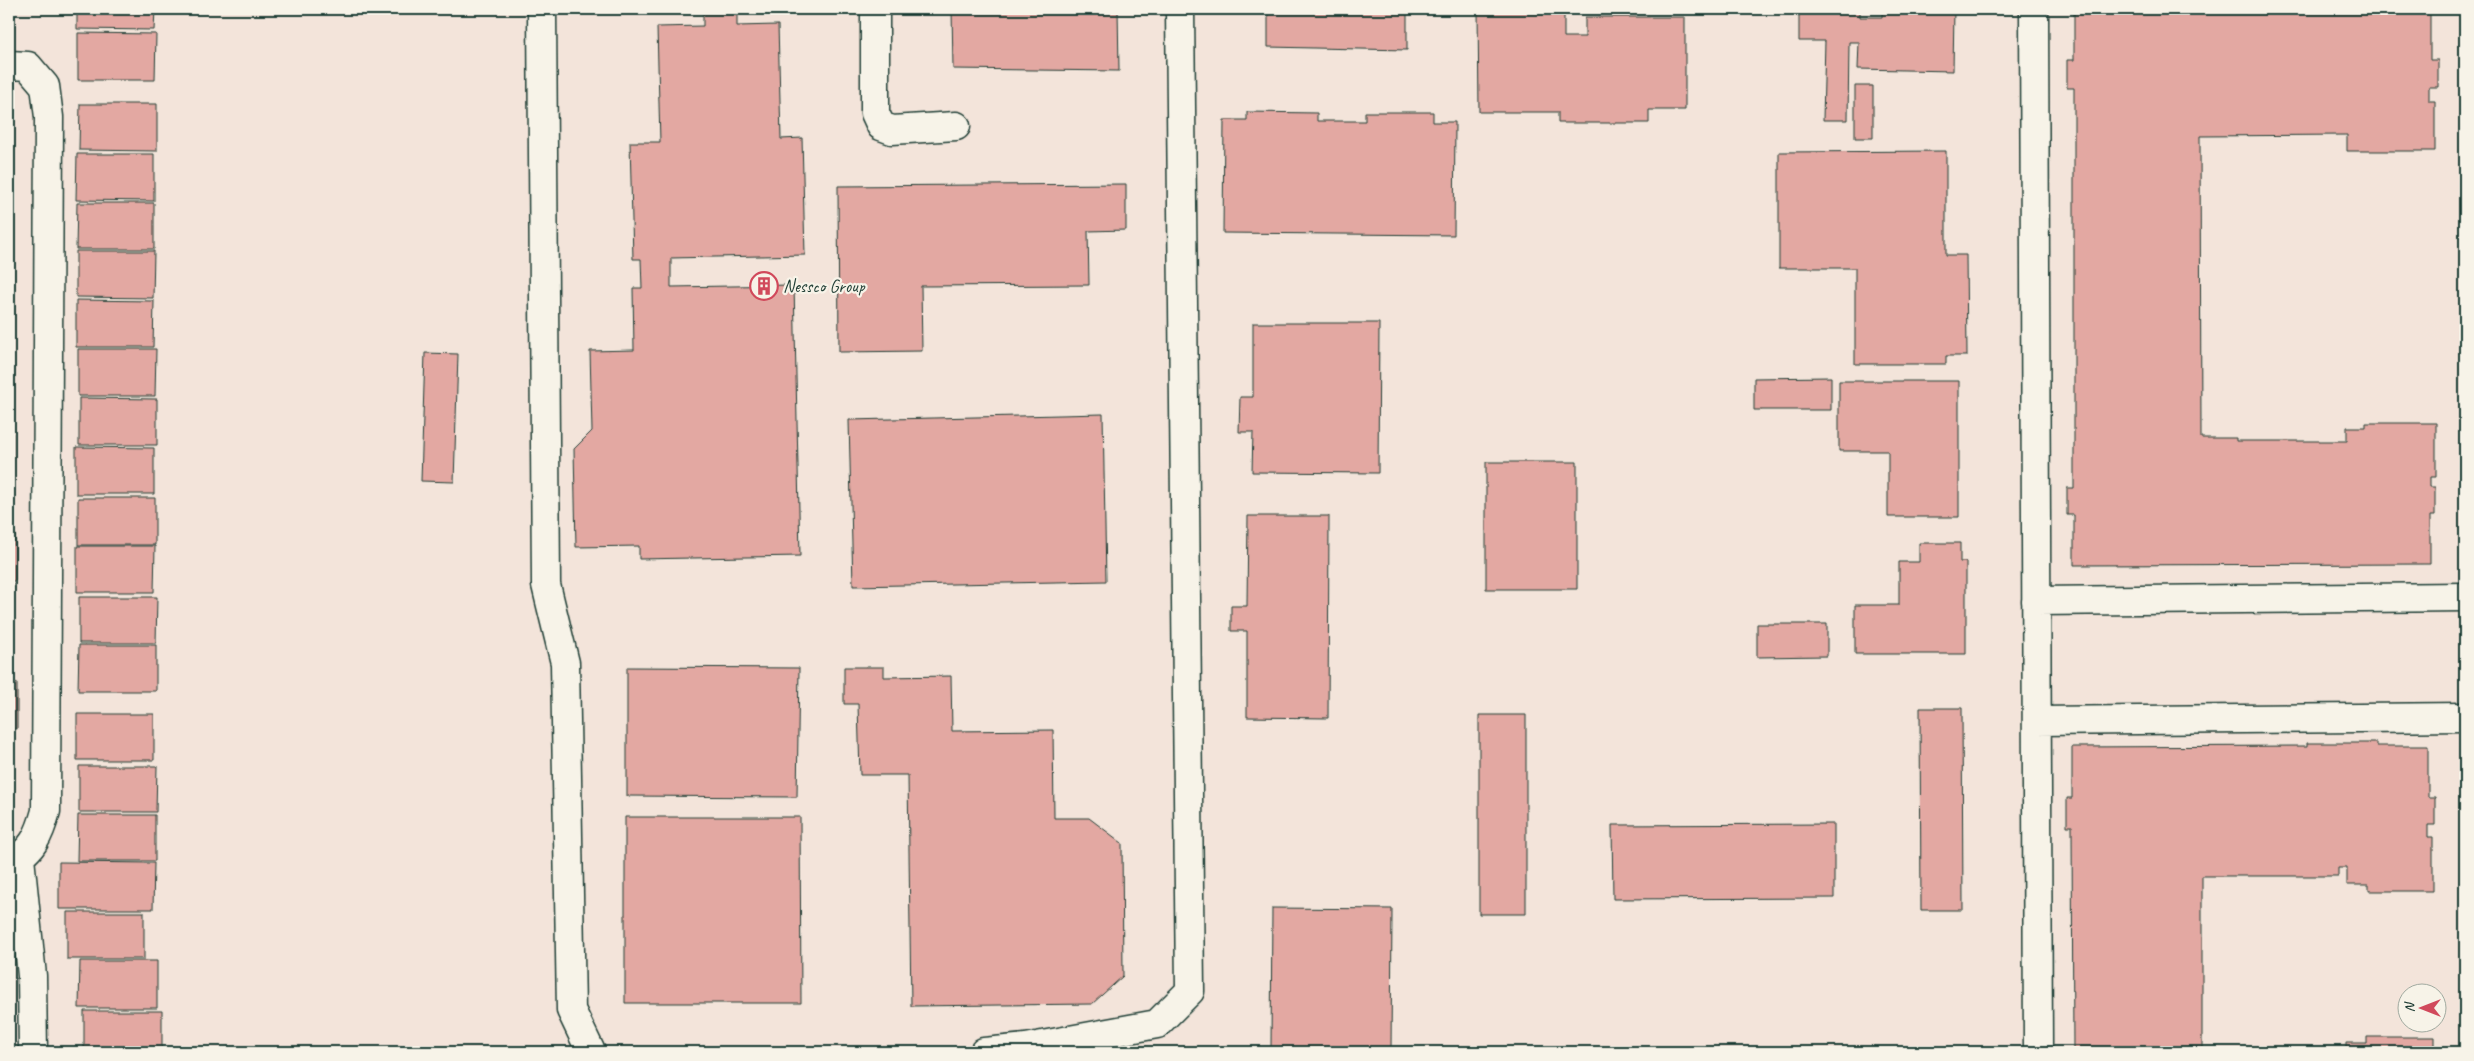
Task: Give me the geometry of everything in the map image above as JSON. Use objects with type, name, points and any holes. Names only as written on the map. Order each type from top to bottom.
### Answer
[{"type":"lane","points":[[542,9],[546,586],[564,663],[571,1010],[591,1052]]},
{"type":"lane","points":[[875,9],[875,113],[881,126],[892,130],[956,126]]},
{"type":"lane","points":[[984,1052],[1026,1048],[1157,1024],[1190,991],[1180,9]]},
{"type":"lane","points":[[2034,9],[2038,1052]]},
{"type":"lane","points":[[9,65],[28,66],[45,86],[49,117],[46,811],[38,837],[14,859],[32,976],[33,1052]]},
{"type":"lane","points":[[2036,601],[2465,597]]},
{"type":"lane","points":[[2036,720],[2465,717]]},
{"type":"building","points":[[77,9],[155,9],[154,30],[77,29]]},
{"type":"building","points":[[952,9],[1118,9],[1119,71],[953,69]]},
{"type":"building","points":[[1268,9],[1407,9],[1407,50],[1268,47]]},
{"type":"building","points":[[1478,9],[1564,9],[1564,37],[1585,37],[1585,17],[1685,17],[1685,110],[1649,110],[1649,123],[1558,123],[1558,112],[1479,112]]},
{"type":"building","points":[[1799,9],[1860,9],[1860,17],[1882,17],[1882,9],[1954,9],[1953,71],[1858,69],[1859,42],[1849,42],[1848,120],[1823,120],[1825,41],[1799,41]]},
{"type":"building","points":[[2430,9],[2430,60],[2438,60],[2438,87],[2429,87],[2429,101],[2435,101],[2435,151],[2347,151],[2347,135],[2200,136],[2201,438],[2236,438],[2236,441],[2347,441],[2347,427],[2366,427],[2366,423],[2436,423],[2436,477],[2430,477],[2430,487],[2435,487],[2435,516],[2430,516],[2430,564],[2074,565],[2074,515],[2067,515],[2067,488],[2074,488],[2074,88],[2067,88],[2067,60],[2074,60],[2074,10]]},
{"type":"building","name":"Nessco Group","points":[[737,11],[737,26],[778,25],[781,139],[802,138],[805,255],[671,258],[671,287],[794,285],[800,556],[639,559],[639,546],[576,547],[574,449],[592,431],[590,351],[634,350],[633,288],[642,288],[641,259],[633,259],[630,142],[660,142],[657,27],[703,26],[703,12]]},
{"type":"building","points":[[78,33],[156,34],[155,80],[78,80]]},
{"type":"building","points":[[1855,86],[1873,86],[1873,138],[1855,138]]},
{"type":"building","points":[[80,104],[157,104],[157,151],[79,150]]},
{"type":"building","points":[[1247,112],[1317,113],[1317,121],[1365,121],[1365,112],[1433,112],[1433,122],[1455,122],[1454,235],[1223,233],[1224,120],[1247,120]]},
{"type":"building","points":[[10,120],[10,167],[9,167]]},
{"type":"building","points":[[1946,151],[1946,255],[1966,255],[1967,356],[1946,356],[1946,364],[1855,364],[1855,268],[1779,268],[1779,152]]},
{"type":"building","points":[[77,154],[154,154],[154,201],[76,200]]},
{"type":"building","points":[[1126,184],[1126,230],[1088,231],[1089,285],[921,286],[922,351],[839,352],[838,186]]},
{"type":"building","points":[[77,203],[154,203],[154,249],[76,249]]},
{"type":"building","points":[[10,219],[10,265],[9,265]]},
{"type":"building","points":[[76,251],[154,251],[153,298],[76,297]]},
{"type":"building","points":[[9,268],[13,268],[13,314],[9,314]]},
{"type":"building","points":[[76,300],[154,301],[153,347],[76,347]]},
{"type":"building","points":[[1253,323],[1379,323],[1378,473],[1252,472],[1253,432],[1239,432],[1240,397],[1253,397]]},
{"type":"building","points":[[78,349],[156,349],[155,396],[78,396]]},
{"type":"building","points":[[425,353],[458,354],[454,482],[421,481]]},
{"type":"building","points":[[1831,377],[1831,410],[1754,410],[1754,378]]},
{"type":"building","points":[[1839,381],[1959,381],[1959,517],[1888,517],[1888,451],[1839,451]]},
{"type":"building","points":[[79,398],[157,399],[157,445],[79,445]]},
{"type":"building","points":[[1103,414],[1106,581],[853,586],[849,420]]},
{"type":"building","points":[[9,416],[12,416],[12,463],[9,463]]},
{"type":"building","points":[[76,447],[154,448],[154,494],[76,494]]},
{"type":"building","points":[[1486,462],[1577,462],[1577,589],[1486,589]]},
{"type":"building","points":[[9,486],[12,486],[12,532],[9,532]]},
{"type":"building","points":[[78,498],[155,498],[155,545],[78,545]]},
{"type":"building","points":[[1248,516],[1329,516],[1328,718],[1247,717],[1247,631],[1231,631],[1231,606],[1247,606]]},
{"type":"building","points":[[9,534],[15,534],[15,581],[9,581]]},
{"type":"building","points":[[1919,543],[1960,543],[1960,562],[1966,562],[1966,654],[1855,654],[1855,605],[1899,605],[1899,562],[1919,562]]},
{"type":"building","points":[[77,546],[155,546],[154,592],[77,592]]},
{"type":"building","points":[[9,583],[13,583],[13,630],[9,630]]},
{"type":"building","points":[[79,597],[157,597],[156,643],[79,643]]},
{"type":"building","points":[[1757,624],[1827,624],[1827,656],[1757,657]]},
{"type":"building","points":[[9,633],[11,633],[11,679],[9,679]]},
{"type":"building","points":[[79,645],[156,645],[156,691],[78,691]]},
{"type":"building","points":[[627,667],[799,668],[797,797],[627,796]]},
{"type":"building","points":[[844,667],[884,667],[884,677],[951,676],[952,731],[1053,730],[1054,818],[1089,818],[1122,843],[1123,976],[1092,1004],[911,1006],[908,775],[860,775],[858,704],[844,704]]},
{"type":"building","points":[[9,683],[17,683],[17,729],[9,729]]},
{"type":"building","points":[[1920,708],[1962,708],[1963,910],[1921,910]]},
{"type":"building","points":[[77,714],[154,714],[154,760],[77,760]]},
{"type":"building","points":[[1479,715],[1526,715],[1526,914],[1479,914]]},
{"type":"building","points":[[9,731],[12,731],[12,777],[9,777]]},
{"type":"building","points":[[2307,743],[2377,743],[2377,746],[2428,746],[2428,797],[2435,797],[2435,825],[2428,825],[2428,837],[2433,837],[2433,891],[2369,891],[2369,885],[2347,885],[2347,868],[2338,868],[2338,876],[2202,876],[2202,1052],[2073,1052],[2072,826],[2067,826],[2067,798],[2072,798],[2072,747],[2307,746]]},
{"type":"building","points":[[79,766],[157,766],[156,812],[79,812]]},
{"type":"building","points":[[78,815],[155,815],[155,861],[77,861]]},
{"type":"building","points":[[625,817],[800,817],[801,1003],[625,1003]]},
{"type":"building","points":[[1834,824],[1834,898],[1613,899],[1612,825]]},
{"type":"building","points":[[59,862],[154,863],[153,909],[59,909]]},
{"type":"building","points":[[1272,908],[1392,909],[1391,1050],[1271,1049]]},
{"type":"building","points":[[67,912],[144,912],[144,959],[67,959]]},
{"type":"building","points":[[80,961],[157,961],[157,1008],[79,1008]]},
{"type":"building","points":[[84,1011],[162,1011],[162,1052],[84,1052]]},
{"type":"building","points":[[2367,1037],[2435,1037],[2435,1052],[2346,1052],[2346,1043],[2367,1043]]},
{"type":"place","name":"Nessco Group","points":[[764,286]]}]
